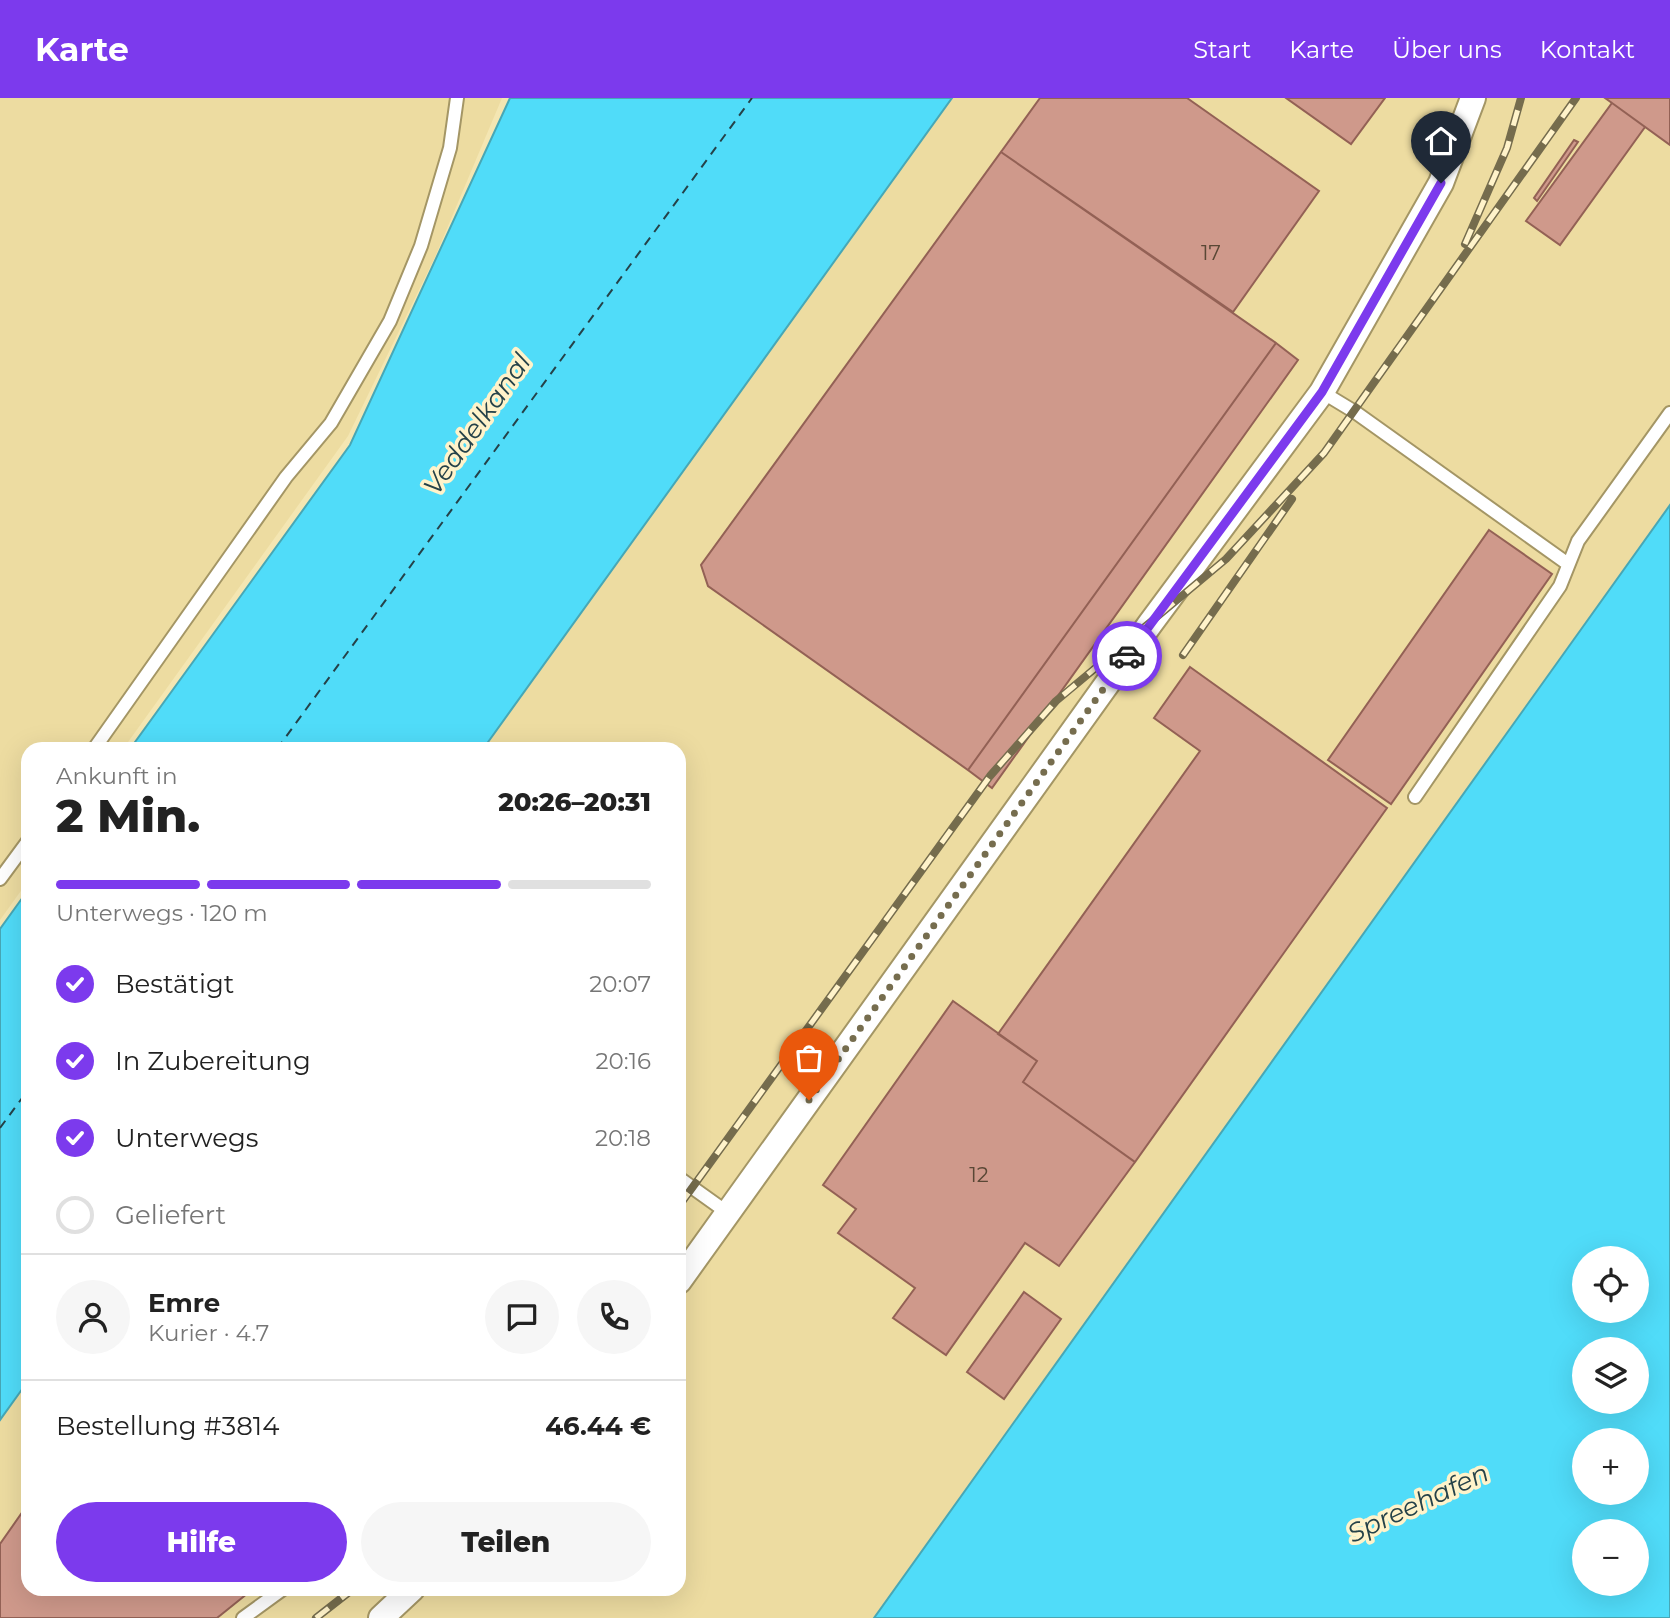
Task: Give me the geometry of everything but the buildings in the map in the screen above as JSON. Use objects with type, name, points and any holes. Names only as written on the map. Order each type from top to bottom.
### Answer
[{"type":"street","points":[[686,1271],[1150,624],[1322,392],[1441,183],[1473,98]]},
{"type":"street","points":[[381,1618],[405,1596]]},
{"type":"lane","points":[[99,742],[286,477],[331,423],[390,321],[421,246],[450,148],[457,98]]},
{"type":"lane","points":[[1322,392],[1355,412],[1568,564]]},
{"type":"lane","points":[[1415,797],[1560,586],[1578,541],[1670,413]]},
{"type":"lane","points":[[0,880],[21,851]]},
{"type":"lane","points":[[686,1183],[728,1213]]},
{"type":"lane","points":[[243,1618],[273,1596]]},
{"type":"shaded area","points":[[0,98],[502,98],[435,257],[348,436],[128,742],[21,742],[21,891],[0,920]]},
{"type":"shaded area","points":[[952,98],[1670,98],[1670,505],[874,1618],[0,1618],[0,1420],[21,1391],[21,1596],[686,1596],[686,742],[488,742]]},
{"type":"water","name":"Veddelkanal","points":[[510,98],[952,98],[488,742],[135,742],[350,445]]},
{"type":"water","name":"Spreehafen","points":[[1670,505],[1670,1618],[874,1618]]},
{"type":"water","points":[[21,900],[21,1391],[0,1420],[0,929]]},
{"type":"ferry route","points":[[282,742],[752,98]]},
{"type":"ferry route","points":[[0,1128],[21,1100]]},
{"type":"railway","points":[[1465,244],[1507,148],[1521,98]]},
{"type":"railway","points":[[686,1196],[990,776],[1056,701],[1226,559],[1324,453],[1576,98]]},
{"type":"railway","points":[[1183,655],[1292,499]]},
{"type":"railway","points":[[316,1618],[344,1596]]},
{"type":"way so far","points":[[809,1100],[1127,656]]},
{"type":"route","points":[[1127,656],[1322,392],[1441,183]]}]
